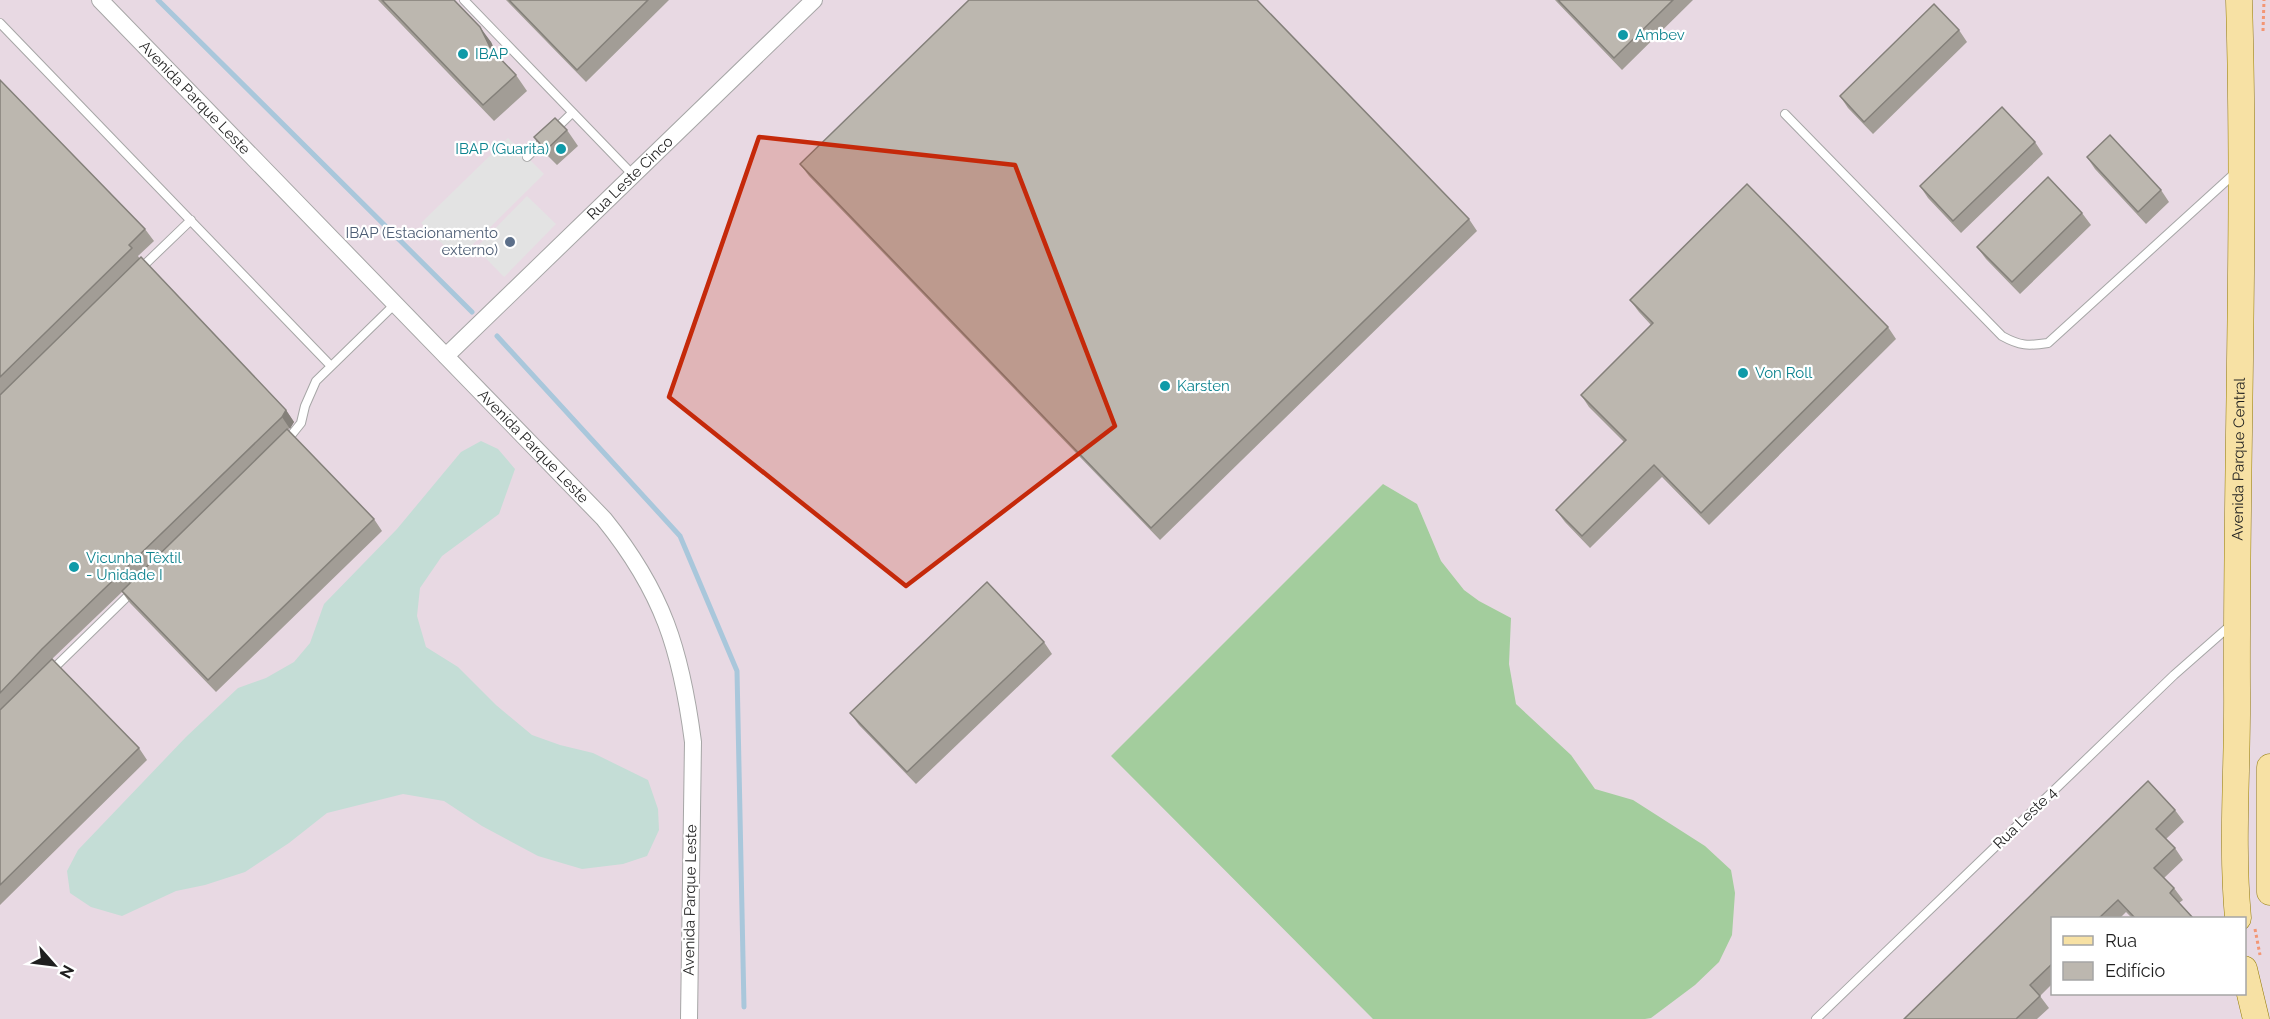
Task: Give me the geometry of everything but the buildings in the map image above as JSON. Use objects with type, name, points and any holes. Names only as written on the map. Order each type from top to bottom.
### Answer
[{"type":"main road","name":"Avenida Parque Central","points":[[2238,917],[2235,828],[2236,620],[2242,167],[2239,0]]},
{"type":"main road","points":[[2270,767],[2270,892]]},
{"type":"main road","points":[[2246,977],[2256,1019]]},
{"type":"street","name":"Avenida Parque Leste","points":[[100,0],[604,519],[650,585],[668,623],[681,667],[693,742],[689,1019]]},
{"type":"street","name":"Rua Leste Cinco","points":[[446,356],[814,0]]},
{"type":"lane","points":[[464,0],[634,176]]},
{"type":"lane","points":[[0,23],[330,365]]},
{"type":"lane","points":[[527,157],[572,113]]},
{"type":"lane","points":[[1785,114],[2002,336],[2017,344],[2032,346],[2048,343],[2242,167]]},
{"type":"lane","points":[[133,277],[191,220]]},
{"type":"lane","points":[[278,450],[302,423],[309,394],[316,381],[394,305]]},
{"type":"lane","points":[[42,680],[143,581]]},
{"type":"lane","name":"Rua Leste 4","points":[[1816,1019],[2174,675],[2236,620]]},
{"type":"highlighted area","points":[[759,137],[1015,165],[1115,426],[906,586],[669,397]]},
{"type":"shaded area","points":[[0,0],[2270,0],[2270,1019],[0,1019]]},
{"type":"shaded area","points":[[508,138],[544,174],[458,259],[421,223]]},
{"type":"shaded area","name":"IBAP (Estacionamento externo)","points":[[527,196],[556,224],[504,277],[476,248]]},
{"type":"shaded area","points":[[481,441],[498,449],[515,469],[499,514],[442,556],[420,588],[417,616],[426,647],[458,667],[496,705],[532,735],[593,753],[648,780],[658,809],[659,830],[647,856],[623,864],[582,869],[538,856],[482,826],[444,801],[403,794],[327,813],[289,843],[245,872],[205,885],[176,891],[122,916],[91,907],[70,893],[67,871],[78,850],[186,737],[238,688],[266,678],[294,662],[310,643],[324,604],[397,529],[461,452]]},
{"type":"green space","points":[[1383,484],[1417,504],[1441,561],[1464,590],[1511,618],[1509,664],[1516,704],[1571,755],[1595,789],[1633,800],[1705,846],[1731,870],[1735,893],[1732,935],[1719,962],[1695,985],[1651,1018],[1373,1019],[1111,756]]},
{"type":"waterway","points":[[158,0],[472,312]]},
{"type":"waterway","points":[[497,336],[680,536],[737,671],[744,1007]]},
{"type":"place","name":"Ambev","points":[[1623,35]]},
{"type":"place","name":"IBAP","points":[[463,54]]},
{"type":"place","name":"IBAP (Guarita)","points":[[561,149]]},
{"type":"place","name":"IBAP (Estacionamento externo)","points":[[510,242]]},
{"type":"place","name":"Von Roll","points":[[1743,373]]},
{"type":"place","name":"Karsten","points":[[1165,386]]},
{"type":"place","name":"Vicunha Têxtil - Unidade I","points":[[74,567]]}]
